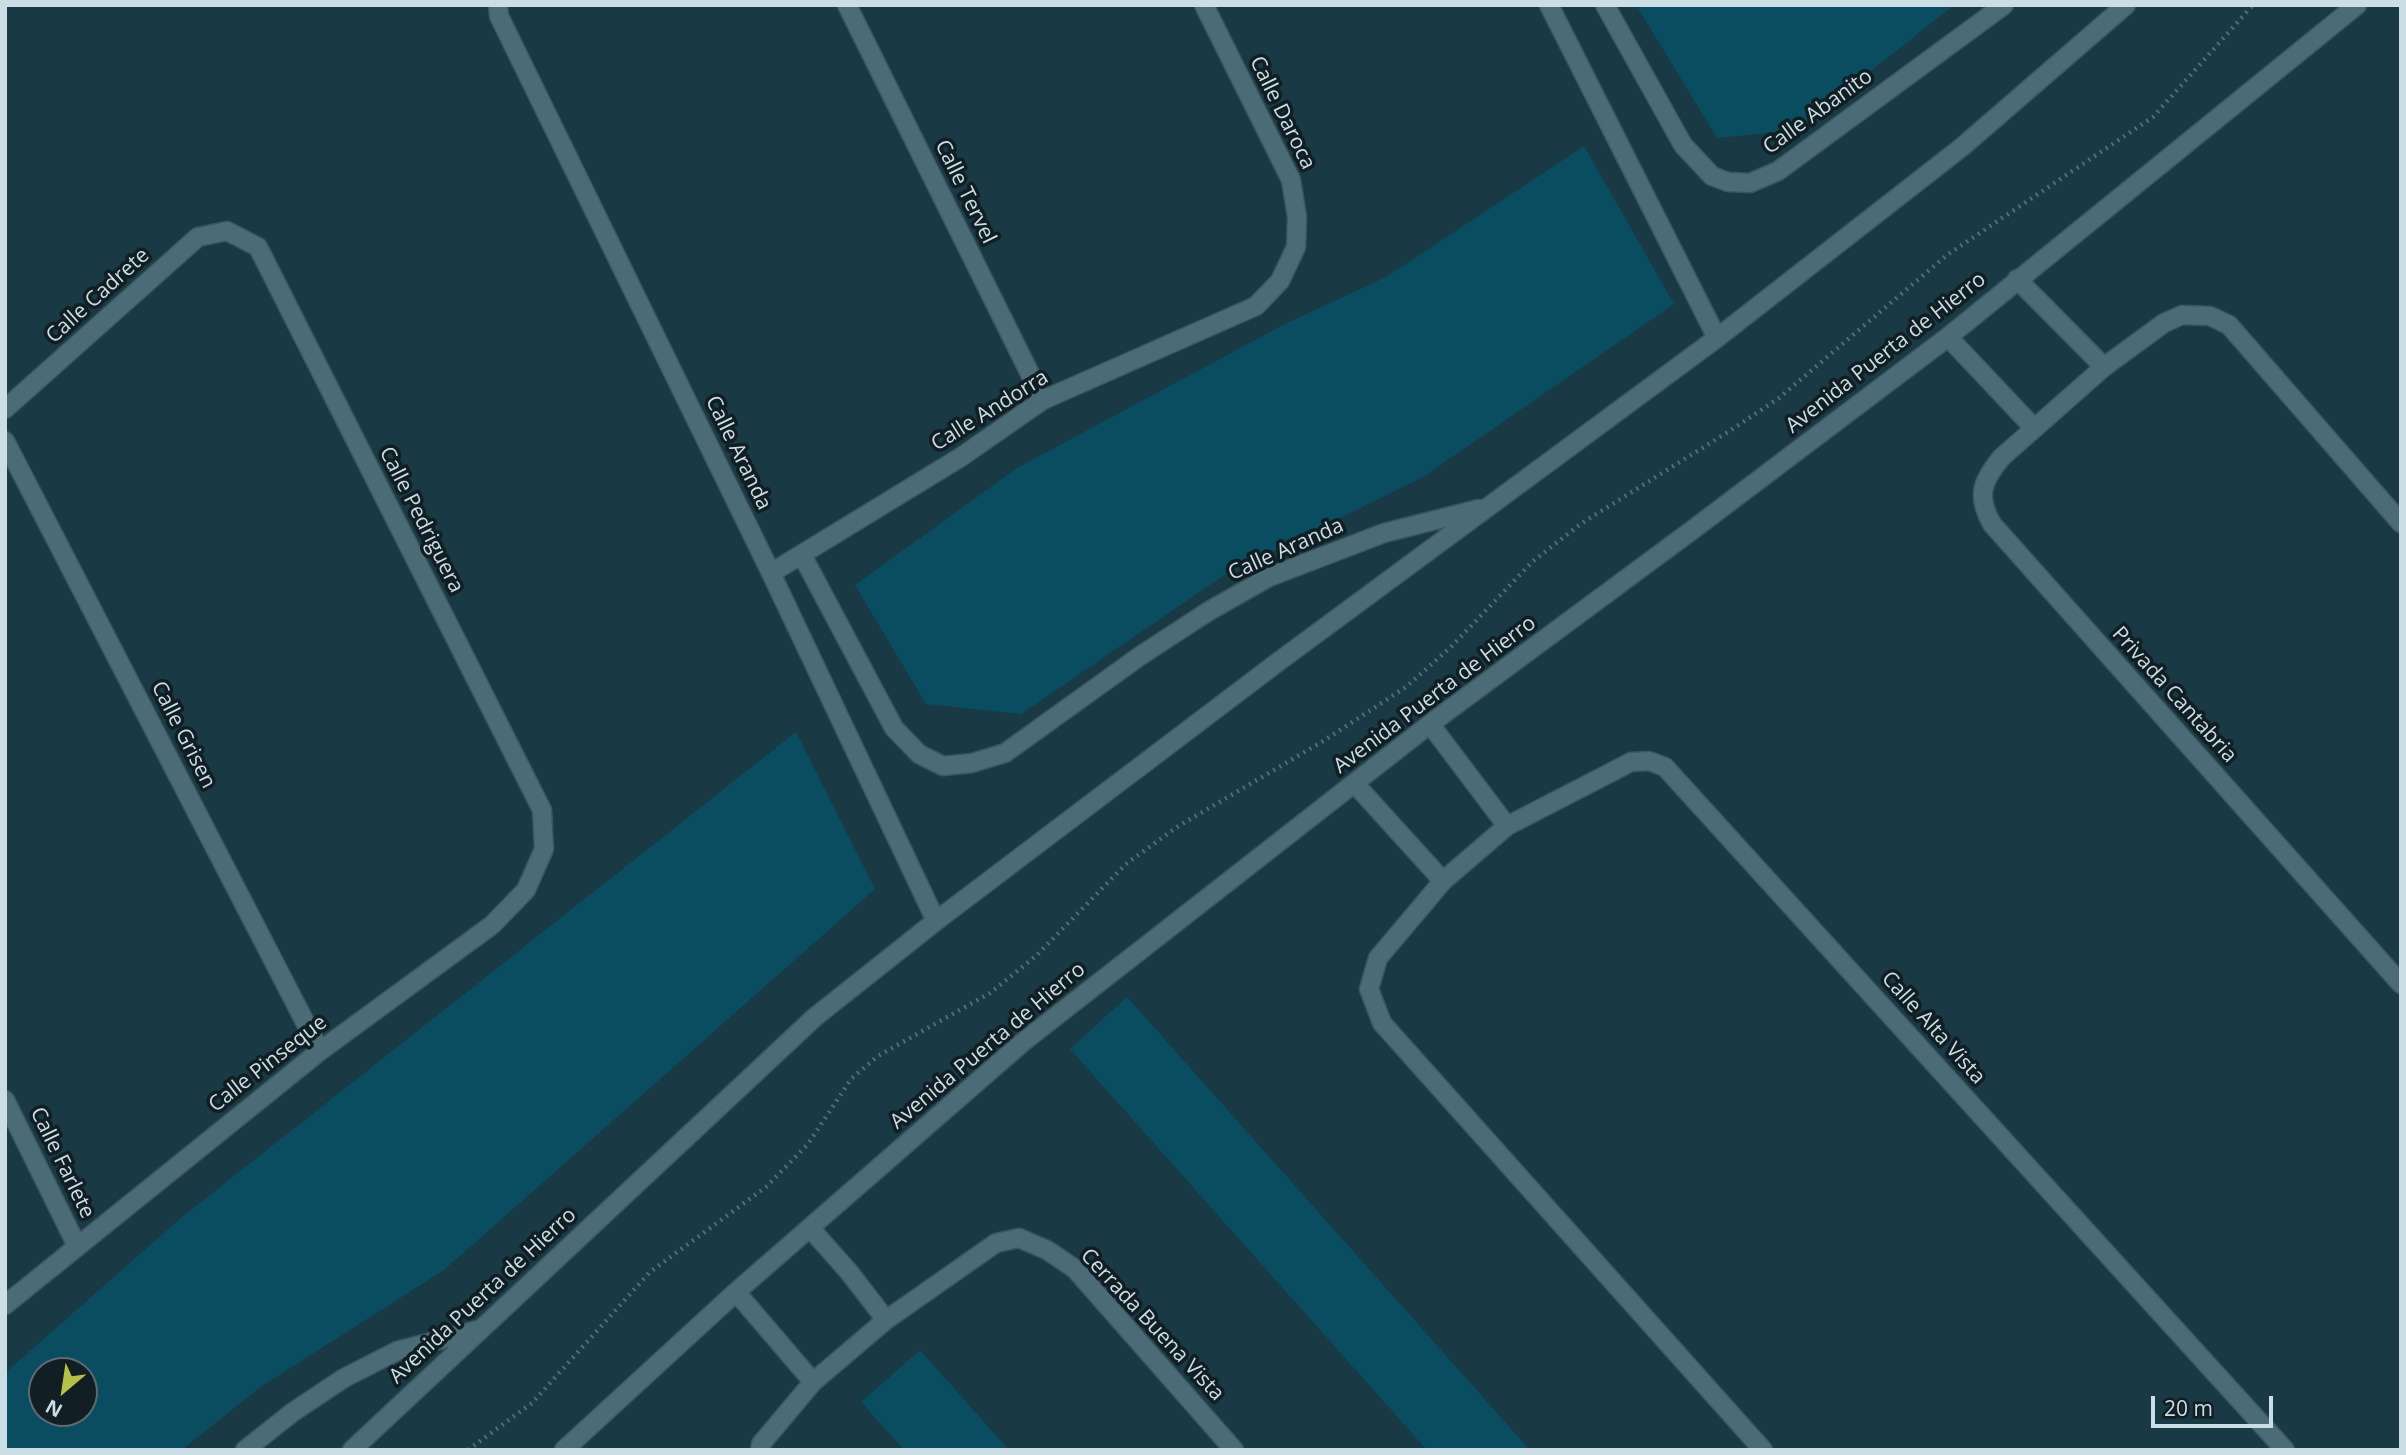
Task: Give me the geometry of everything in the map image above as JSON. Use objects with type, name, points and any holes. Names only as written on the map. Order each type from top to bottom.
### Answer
[{"type":"street","name":"Calle Aranda","points":[[498,5],[499,16],[771,573],[936,921]]},
{"type":"street","name":"Calle Tervel","points":[[847,5],[1043,400]]},
{"type":"street","name":"Calle Daroca","points":[[1204,5],[1291,180],[1297,217],[1296,247]]},
{"type":"street","name":"Calle Abanito","points":[[1605,5],[1683,145],[1712,176],[1728,182],[1750,183],[1778,171],[2004,5]]},
{"type":"street","name":"Avenida Puerta de Hierro","points":[[352,1450],[816,1017],[936,921],[1278,662],[1717,338],[1962,148],[2126,5]]},
{"type":"street","name":"Avenida Puerta de Hierro","points":[[564,1450],[736,1292],[1023,1042],[1430,724],[1948,337],[2357,5]]},
{"type":"street","points":[[1556,8],[1717,338]]},
{"type":"street","name":"Calle Cadrete","points":[[5,409],[198,237],[227,231]]},
{"type":"street","name":"Calle Pedriguera","points":[[227,231],[258,247],[542,810],[544,849]]},
{"type":"street","name":"Calle Andorra","points":[[771,573],[961,457],[1043,400],[1256,306],[1280,281],[1296,247]]},
{"type":"street","points":[[2017,279],[2104,367]]},
{"type":"street","name":"Privada Cantabria","points":[[2401,523],[2229,325],[2210,316],[2182,315],[2164,323],[2104,367],[2002,457],[1989,473],[1982,490],[1984,509],[1992,524],[2401,984]]},
{"type":"street","points":[[1948,337],[2034,428]]},
{"type":"street","name":"Calle Grisen","points":[[5,441],[320,1051]]},
{"type":"street","name":"Calle Aranda","points":[[802,555],[894,727],[919,754],[943,766],[972,763],[1005,753],[1209,611],[1269,577],[1384,533],[1488,507]]},
{"type":"street","points":[[1430,724],[1507,826]]},
{"type":"street","name":"Calle Alta Vista","points":[[1763,1450],[1382,1023],[1369,989],[1378,958],[1443,881],[1507,826],[1631,762],[1650,761],[1665,766],[2285,1450]]},
{"type":"street","points":[[1355,784],[1443,881]]},
{"type":"street","name":"Calle Pinseque","points":[[5,1305],[320,1051],[492,925],[526,890],[544,849]]},
{"type":"street","name":"Calle Farlete","points":[[5,1100],[78,1246]]},
{"type":"street","points":[[810,1228],[886,1320]]},
{"type":"street","name":"Cerrada Buena Vista","points":[[760,1450],[761,1444],[813,1382],[886,1320],[996,1243],[1019,1238],[1047,1250],[1075,1269],[1234,1450]]},
{"type":"street","points":[[736,1292],[813,1382]]},
{"type":"street","points":[[245,1450],[303,1405],[344,1378],[397,1351],[481,1329]]},
{"type":"path","points":[[468,1450],[532,1403],[650,1272],[766,1187],[808,1144],[851,1079],[878,1056],[990,993],[1036,956],[1126,864],[1177,827],[1325,740],[1406,687],[1452,646],[1532,562],[1582,523],[1779,398],[1947,255],[2153,117],[2253,5]]},
{"type":"shaded area","points":[[1641,5],[1954,5],[1796,130],[1717,138],[1638,8]]},
{"type":"shaded area","points":[[1584,146],[1674,304],[1423,477],[1223,576],[1021,714],[926,704],[855,585],[1017,468],[1285,324],[1386,277]]},
{"type":"shaded area","points":[[796,732],[875,889],[444,1270],[259,1388],[182,1450],[5,1450],[5,1373],[182,1217]]},
{"type":"shaded area","points":[[1127,997],[1530,1450],[1427,1450],[1070,1049]]},
{"type":"shaded area","points":[[920,1350],[1009,1450],[904,1450],[861,1402]]}]
